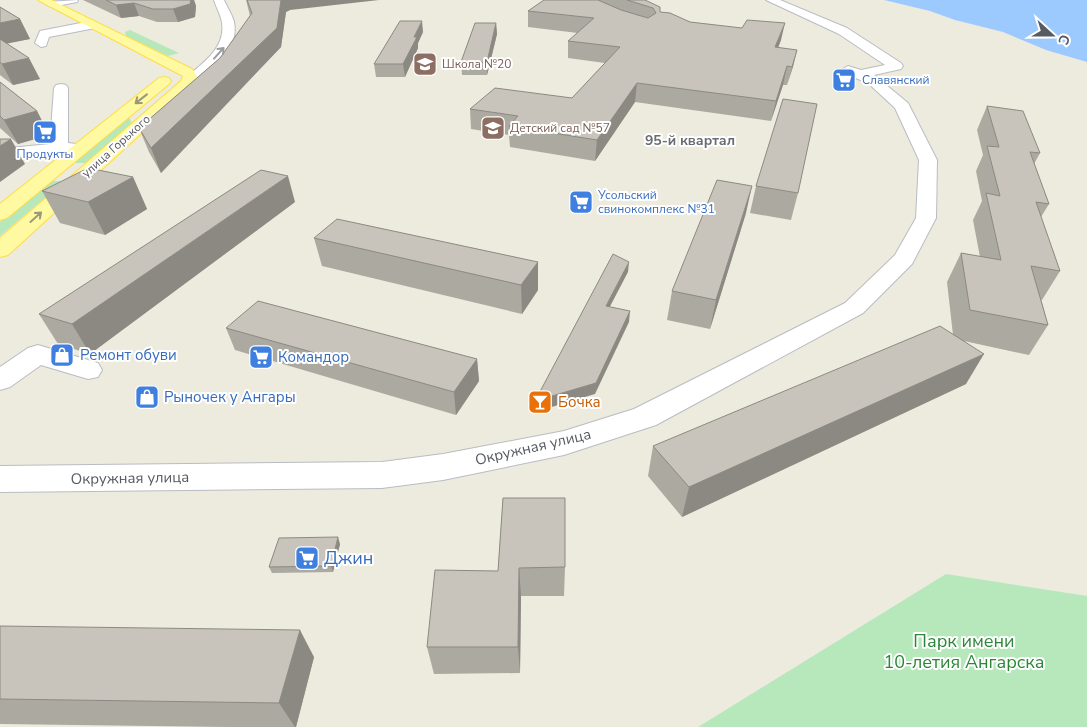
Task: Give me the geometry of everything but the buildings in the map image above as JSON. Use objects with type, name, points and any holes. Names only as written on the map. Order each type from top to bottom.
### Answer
[{"type":"main road","points":[[47,2],[186,70]]},
{"type":"main road","name":"улица Горького","points":[[0,214],[79,149],[186,70]]},
{"type":"main road","name":"улица Горького","points":[[0,250],[81,178],[186,70]]},
{"type":"main road","points":[[40,182],[64,173],[77,174],[81,178]]},
{"type":"street","points":[[47,2],[72,0]]},
{"type":"street","name":"улица Горького","points":[[186,70],[220,52],[227,43],[229,24],[219,0]]},
{"type":"street","name":"Окружная улица","points":[[0,479],[382,475],[443,467],[564,443],[644,417],[854,308],[904,259],[926,218],[928,160],[902,106],[861,75],[896,66],[842,31],[771,0]]},
{"type":"street","points":[[216,27],[225,14]]},
{"type":"street","points":[[41,43],[44,34],[91,25]]},
{"type":"street","points":[[59,148],[61,88]]},
{"type":"street","points":[[0,154],[59,148],[79,149]]},
{"type":"street","points":[[0,380],[38,354],[88,370]]},
{"type":"green space","points":[[130,30],[179,53],[168,56],[126,36],[125,32]]},
{"type":"green space","points":[[129,117],[132,124],[85,163],[70,163]]},
{"type":"green space","points":[[49,181],[65,181],[0,236],[0,222]]},
{"type":"green space","name":"Парк имени 10-летия Ангарска","points":[[946,574],[1087,596],[1087,727],[698,727]]},
{"type":"water","points":[[884,0],[1087,0],[1087,62],[1046,50],[1003,32]]},
{"type":"place","name":"Школа №20","points":[[425,64]]},
{"type":"place","name":"Славянский","points":[[844,80]]},
{"type":"place","name":"Детский сад №57","points":[[493,128]]},
{"type":"place","name":"Продукты","points":[[45,132]]},
{"type":"place","name":"Усольский свинокомплекс №31","points":[[581,202]]},
{"type":"place","name":"Ремонт обуви","points":[[62,355]]},
{"type":"place","name":"Командор","points":[[261,357]]},
{"type":"place","name":"Рыночек у Ангары","points":[[147,397]]},
{"type":"place","name":"Бочка","points":[[540,402]]},
{"type":"place","name":"Джин","points":[[307,558]]},
{"type":"district","name":"95-й квартал","points":[[690,140]]}]
